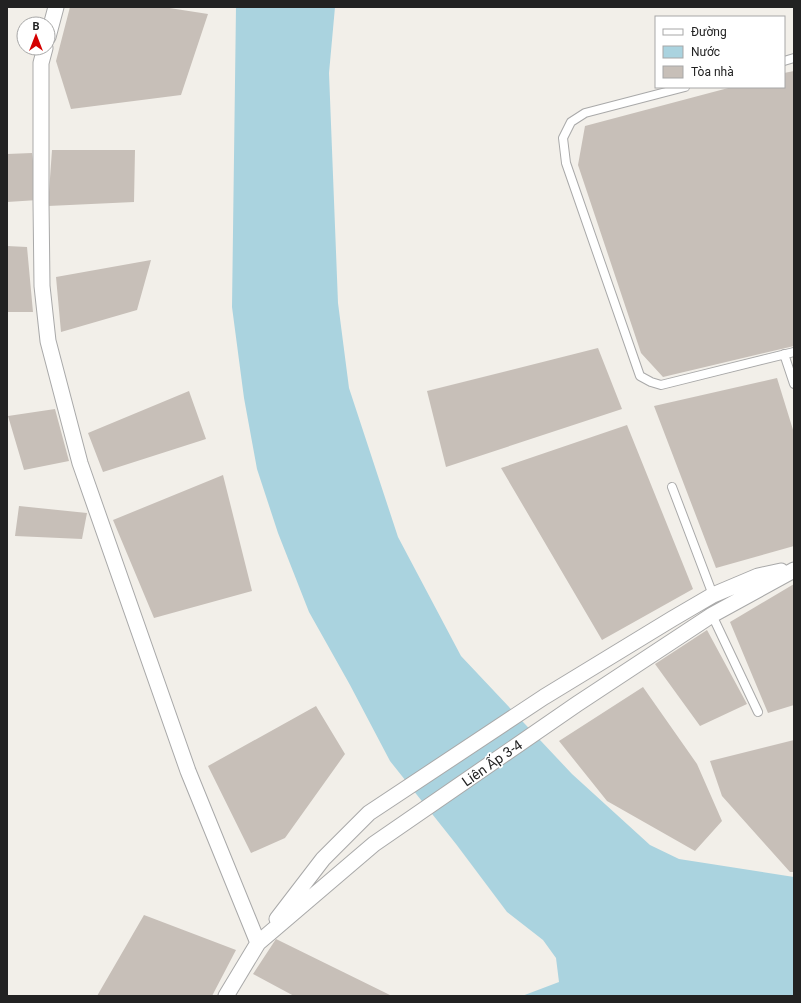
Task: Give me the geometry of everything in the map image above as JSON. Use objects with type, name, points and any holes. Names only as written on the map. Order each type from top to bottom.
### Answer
[{"type":"street","points":[[43,56],[42,63],[41,202],[42,286],[48,341],[80,463],[185,764],[258,943]]},
{"type":"street","points":[[258,943],[323,859],[369,813],[544,697],[713,595],[758,576],[794,569]]},
{"type":"street","name":"Liên Ấp 3-4","points":[[226,996],[258,943],[374,844],[577,704],[712,615],[794,569]]},
{"type":"lane","points":[[680,88],[585,113],[572,122],[563,138],[566,164],[640,376],[661,385],[794,352]]},
{"type":"lane","points":[[784,354],[794,384]]},
{"type":"lane","points":[[672,487],[713,595]]},
{"type":"lane","points":[[712,615],[758,712]]},
{"type":"water","points":[[236,7],[335,7],[329,73],[338,303],[349,388],[398,537],[461,656],[572,774],[650,845],[679,859],[794,877],[794,996],[522,996],[559,982],[556,958],[543,940],[507,912],[456,844],[390,761],[309,612],[278,533],[257,469],[244,398],[232,307]]},
{"type":"building","points":[[70,7],[163,7],[208,14],[181,95],[71,109],[56,61]]},
{"type":"building","points":[[794,71],[794,346],[663,377],[641,353],[578,165],[585,126],[728,88],[785,88],[785,73]]},
{"type":"building","points":[[52,150],[135,150],[134,202],[48,206]]},
{"type":"building","points":[[32,153],[38,200],[7,202],[7,154]]},
{"type":"building","points":[[7,246],[27,247],[33,312],[7,312]]},
{"type":"building","points":[[151,260],[137,310],[61,332],[56,277]]},
{"type":"building","points":[[598,348],[622,409],[446,467],[427,391]]},
{"type":"building","points":[[777,378],[794,433],[794,546],[716,568],[654,406]]},
{"type":"building","points":[[189,391],[206,439],[103,472],[88,433]]},
{"type":"building","points":[[55,409],[69,461],[24,470],[8,416]]},
{"type":"building","points":[[627,425],[693,589],[602,640],[501,468]]},
{"type":"building","points":[[223,475],[252,591],[154,618],[113,520]]},
{"type":"building","points":[[19,506],[87,513],[82,539],[15,536]]},
{"type":"building","points":[[794,584],[794,705],[768,713],[730,622]]},
{"type":"building","points":[[707,630],[747,704],[700,726],[655,664]]},
{"type":"building","points":[[643,687],[697,764],[722,821],[695,851],[607,801],[559,741]]},
{"type":"building","points":[[316,706],[345,754],[285,838],[251,853],[208,766]]},
{"type":"building","points":[[794,740],[794,872],[790,872],[722,796],[710,761]]},
{"type":"building","points":[[144,915],[236,950],[212,996],[97,996]]},
{"type":"building","points":[[276,939],[392,996],[294,996],[253,974]]}]
